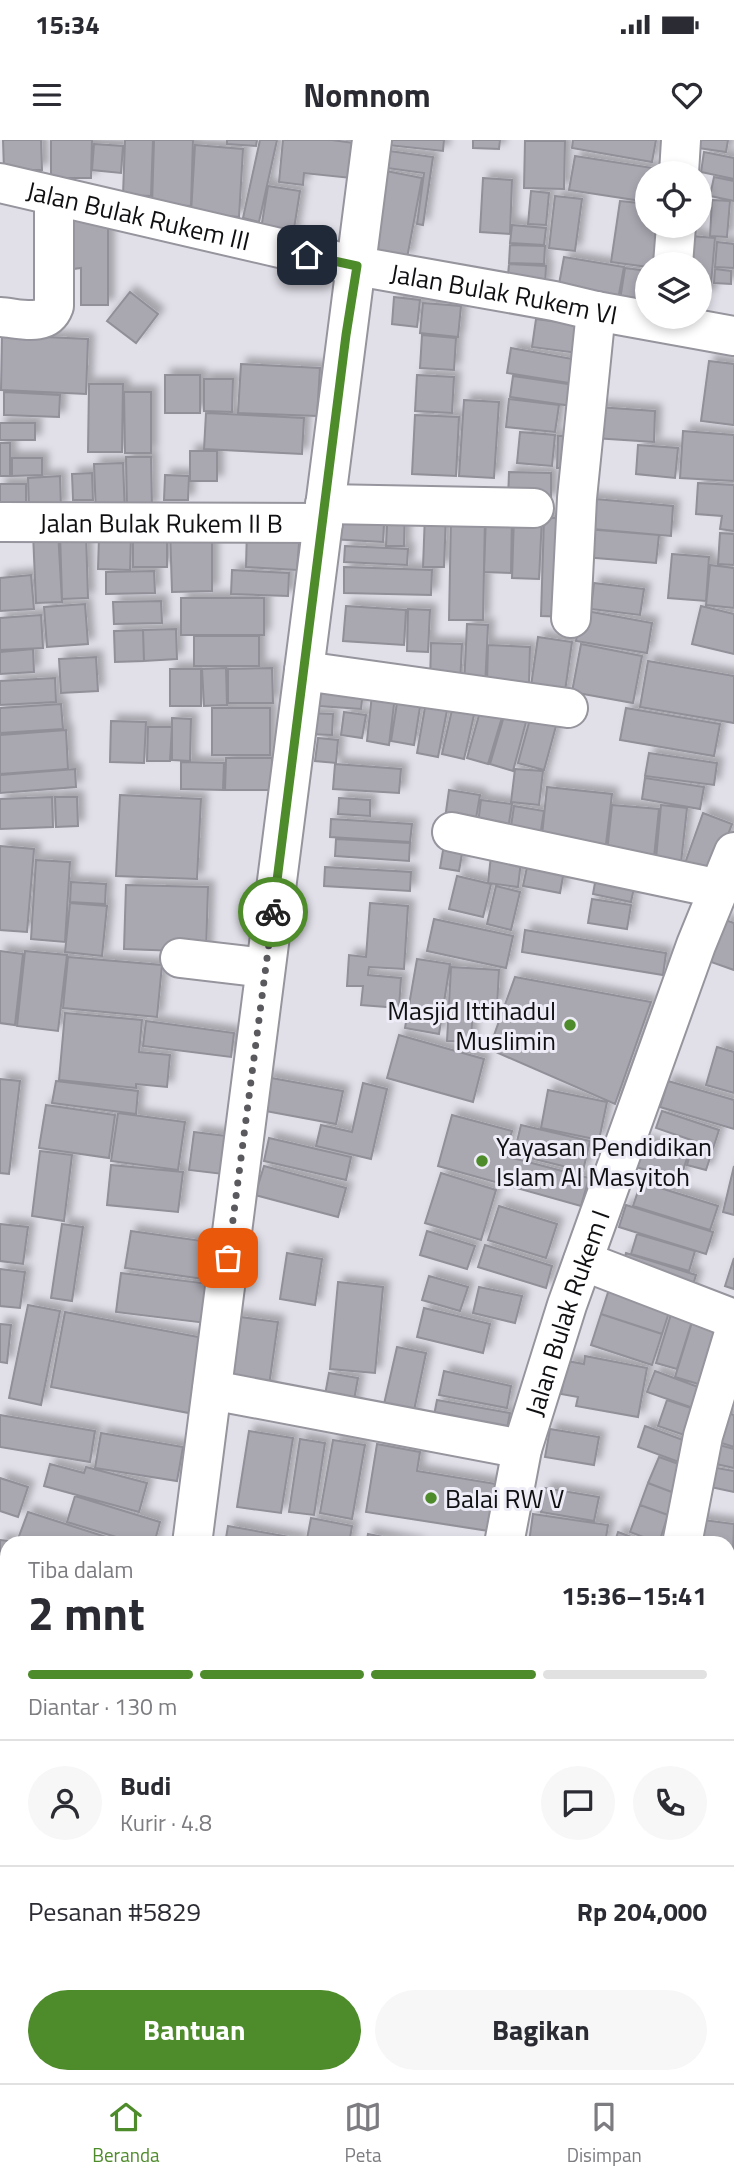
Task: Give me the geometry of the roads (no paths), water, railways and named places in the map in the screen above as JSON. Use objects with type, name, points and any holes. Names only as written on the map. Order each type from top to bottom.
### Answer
[{"type":"street","points":[[193,1536],[372,140]]},
{"type":"street","points":[[680,161],[681,140]]},
{"type":"street","name":"Jalan Bulak Rukem III","points":[[0,183],[357,266]]},
{"type":"street","points":[[0,317],[41,321],[51,314],[54,306],[54,196]]},
{"type":"street","name":"Jalan Bulak Rukem VI","points":[[357,266],[635,316]]},
{"type":"street","points":[[571,618],[577,498],[596,311]]},
{"type":"street","name":"Jalan Bulak Rukem VI","points":[[704,329],[734,336]]},
{"type":"street","name":"Jalan Bulak Rukem II B","points":[[0,522],[534,509]]},
{"type":"street","points":[[304,671],[568,708]]},
{"type":"street","points":[[452,832],[720,889]]},
{"type":"street","name":"Jalan Bulak Rukem I","points":[[506,1536],[522,1449],[567,1305],[696,945],[734,852]]},
{"type":"street","points":[[180,958],[265,968]]},
{"type":"street","points":[[583,1261],[734,1319]]},
{"type":"street","points":[[684,1536],[703,1436],[734,1332]]},
{"type":"street","points":[[212,1390],[522,1449]]},
{"type":"place","name":"Masjid Ittihadul Muslimin","points":[[570,1025]]},
{"type":"place","name":"Yayasan Pendidikan Islam Al Masyitoh","points":[[482,1161]]},
{"type":"place","name":"Balai RW V","points":[[431,1498]]}]
